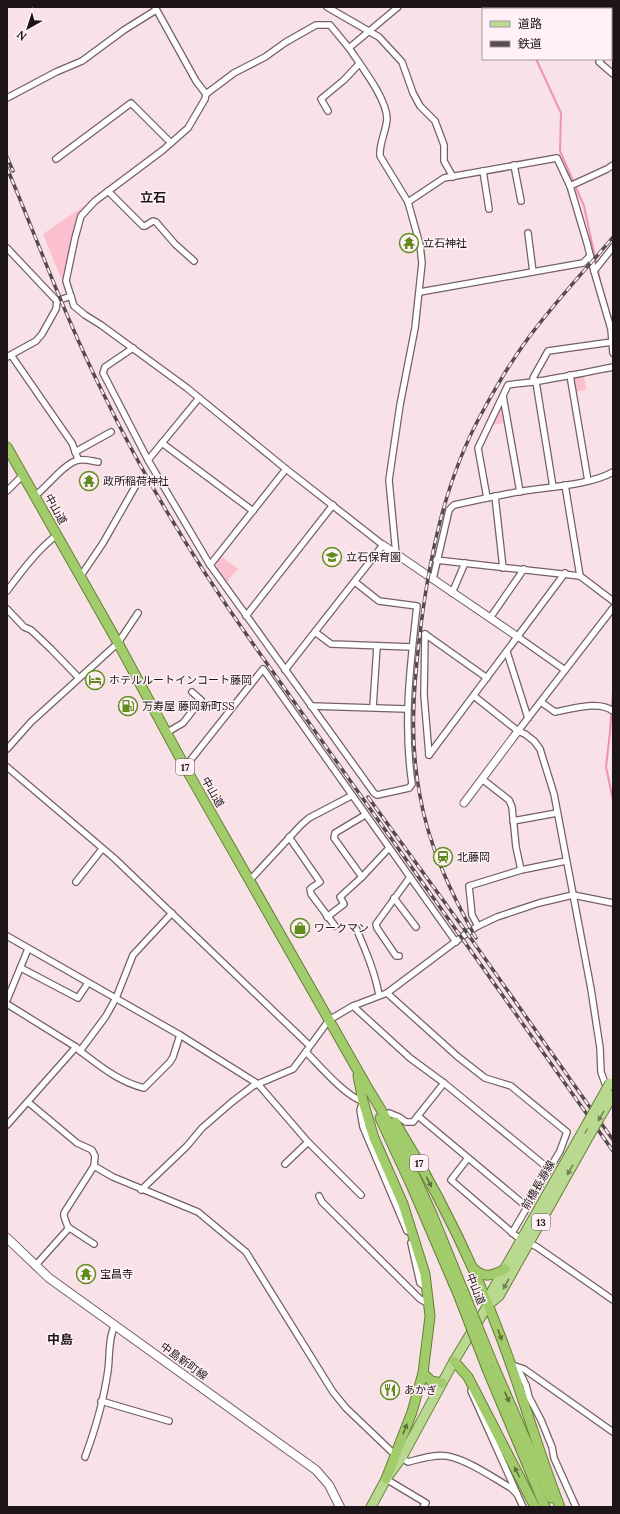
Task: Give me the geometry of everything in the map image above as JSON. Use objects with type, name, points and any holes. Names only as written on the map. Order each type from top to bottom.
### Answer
[{"type":"highway","name":"中山道","points":[[7,447],[118,643],[185,767],[392,1128],[432,1214],[545,1507]]},
{"type":"highway","points":[[356,1066],[363,1101],[374,1138],[403,1204],[426,1274],[430,1316],[423,1373],[399,1455],[386,1479]]},
{"type":"highway","name":"17","points":[[356,1066],[389,1113],[425,1174],[471,1266],[514,1366],[560,1507]]},
{"type":"highway","points":[[471,1266],[476,1272],[484,1276],[494,1275],[505,1269]]},
{"type":"highway","points":[[454,1361],[468,1377],[535,1507]]},
{"type":"highway","name":"中山道","points":[[490,1365],[554,1507]]},
{"type":"highway","points":[[423,1373],[431,1381],[442,1383]]},
{"type":"main road","name":"前橋長瀞線","points":[[488,1305],[499,1296],[525,1241],[612,1080]]},
{"type":"main road","name":"前橋長瀞線","points":[[399,1455],[488,1305],[492,1291],[505,1269],[525,1241],[613,1095]]},
{"type":"main road","name":"中島新町線","points":[[7,1238],[49,1278],[316,1470],[330,1485],[340,1507]]},
{"type":"main road","points":[[371,1507],[386,1479]]},
{"type":"street","points":[[327,7],[379,38],[402,62],[413,93],[420,106],[435,121],[444,145],[444,161],[453,177]]},
{"type":"street","points":[[349,48],[398,7]]},
{"type":"street","points":[[7,98],[56,72],[82,61],[156,8],[196,81],[206,94]]},
{"type":"street","points":[[396,554],[389,480],[400,405],[415,328],[420,292],[422,263],[420,245],[408,202],[380,156],[380,149],[386,128],[387,117],[384,105],[349,48],[330,25],[316,25],[286,42],[265,57],[234,73],[206,94],[205,99],[188,128],[171,143],[95,200],[81,216],[66,281],[74,306],[199,398],[383,545],[452,593],[518,637],[565,670]]},
{"type":"street","points":[[600,60],[599,62],[613,74]]},
{"type":"street","points":[[328,111],[322,99],[344,80],[359,64]]},
{"type":"street","points":[[56,159],[131,103],[171,143]]},
{"type":"street","points":[[408,202],[444,178],[556,158],[570,186],[612,328],[613,353]]},
{"type":"street","points":[[514,165],[521,202]]},
{"type":"street","points":[[570,186],[613,165]]},
{"type":"street","points":[[483,171],[489,209]]},
{"type":"street","points":[[108,191],[142,226],[146,226],[153,221],[156,222],[175,244],[194,261]]},
{"type":"street","points":[[528,233],[533,272]]},
{"type":"street","points":[[594,271],[613,247]]},
{"type":"street","points":[[7,248],[57,301]]},
{"type":"street","points":[[420,292],[583,263],[590,256]]},
{"type":"street","points":[[57,301],[71,296]]},
{"type":"street","points":[[57,301],[56,309],[40,337],[36,341],[9,356],[72,442],[78,460]]},
{"type":"street","points":[[553,487],[536,382],[533,378],[548,352],[612,342]]},
{"type":"street","points":[[133,348],[105,367],[103,373],[148,460],[210,565],[374,793],[377,795],[409,788],[412,784],[409,761],[407,709],[417,606],[379,601],[355,582]]},
{"type":"street","points":[[488,498],[478,448],[508,385],[522,382],[536,382],[613,367]]},
{"type":"street","points":[[570,376],[588,481]]},
{"type":"street","points":[[503,396],[520,492]]},
{"type":"street","points":[[148,460],[199,398]]},
{"type":"street","points":[[76,452],[111,432]]},
{"type":"street","points":[[162,443],[253,511]]},
{"type":"street","points":[[35,496],[41,492],[62,469],[78,460],[98,462]]},
{"type":"street","points":[[210,565],[286,469]]},
{"type":"street","points":[[433,579],[436,560],[449,510],[452,506],[495,496],[588,481],[604,477],[613,472]]},
{"type":"street","points":[[7,491],[23,475]]},
{"type":"street","points":[[565,485],[580,576]]},
{"type":"street","points":[[80,577],[103,543],[135,487]]},
{"type":"street","points":[[495,496],[503,568]]},
{"type":"street","points":[[246,616],[333,505]]},
{"type":"street","points":[[7,591],[21,572],[50,540],[57,535]]},
{"type":"street","points":[[285,670],[383,545]]},
{"type":"street","points":[[436,560],[580,576],[613,601]]},
{"type":"street","points":[[452,593],[465,563]]},
{"type":"street","points":[[490,618],[524,570]]},
{"type":"street","points":[[487,678],[425,634],[424,695],[429,755],[474,696],[565,574]]},
{"type":"street","points":[[464,803],[613,608]]},
{"type":"street","points":[[7,609],[24,627],[31,630],[51,649],[78,677]]},
{"type":"street","points":[[7,749],[31,722],[78,677],[118,643],[138,613]]},
{"type":"street","points":[[316,632],[331,644],[412,647]]},
{"type":"street","points":[[373,707],[377,646]]},
{"type":"street","points":[[506,652],[528,718]]},
{"type":"street","points":[[185,767],[263,669],[456,942]]},
{"type":"street","points":[[166,733],[183,722],[201,700],[192,692]]},
{"type":"street","points":[[474,696],[518,731],[534,741],[540,749],[554,794],[600,1048],[601,1072],[613,1103]]},
{"type":"street","points":[[541,702],[555,712],[598,705],[613,711]]},
{"type":"street","points":[[311,706],[407,709]]},
{"type":"street","points":[[7,767],[114,858],[310,1046]]},
{"type":"street","points":[[482,779],[509,800],[512,807],[516,847],[521,870]]},
{"type":"street","points":[[250,880],[309,818],[352,796]]},
{"type":"street","points":[[514,821],[557,813]]},
{"type":"street","points":[[362,877],[334,838],[335,833],[365,815]]},
{"type":"street","points":[[289,838],[320,882],[310,889],[311,894],[335,926]]},
{"type":"street","points":[[328,917],[344,904],[340,897],[362,877],[389,848]]},
{"type":"street","points":[[76,882],[102,849]]},
{"type":"street","points":[[478,926],[472,915],[469,886],[521,870],[566,861]]},
{"type":"street","points":[[399,956],[396,956],[377,928],[376,924],[410,877]]},
{"type":"street","points":[[141,1190],[187,1146],[202,1128],[232,1102],[258,1084],[294,1069],[329,1020],[352,1006],[387,993],[478,926],[497,917],[539,903],[573,895],[613,903]]},
{"type":"street","points":[[394,898],[416,928]]},
{"type":"street","points":[[7,1125],[78,1049],[106,1016],[116,998],[133,955],[172,913]]},
{"type":"street","points":[[356,928],[377,983],[379,995]]},
{"type":"street","points":[[7,936],[180,1035],[258,1084],[308,1142],[361,1195]]},
{"type":"street","points":[[7,1000],[28,949]]},
{"type":"street","points":[[21,968],[78,998],[88,983]]},
{"type":"street","points":[[387,993],[457,1056],[485,1078],[511,1086],[567,1132],[560,1151],[512,1233]]},
{"type":"street","points":[[7,1004],[78,1049],[106,1072],[124,1081],[144,1088],[170,1062],[180,1035]]},
{"type":"street","points":[[352,1006],[410,1058],[444,1083],[549,1169]]},
{"type":"street","points":[[306,1052],[356,1100],[363,1101]]},
{"type":"street","points":[[389,1113],[399,1116],[406,1122],[413,1122],[444,1083]]},
{"type":"street","points":[[28,1102],[77,1143],[92,1150],[95,1156],[94,1166],[64,1213],[63,1217],[68,1227],[94,1244]]},
{"type":"street","points":[[418,1116],[527,1207]]},
{"type":"street","points":[[285,1164],[308,1142]]},
{"type":"street","points":[[468,1158],[451,1180],[512,1233],[537,1247],[613,1300]]},
{"type":"street","points":[[94,1166],[141,1190],[198,1212],[246,1252],[333,1392],[350,1414],[392,1452],[408,1462],[429,1456],[446,1456],[461,1460],[511,1488],[517,1494]]},
{"type":"street","points":[[319,1196],[322,1202],[420,1299],[429,1304]]},
{"type":"street","points":[[35,1266],[68,1229],[68,1227]]},
{"type":"street","points":[[85,1457],[108,1371],[112,1333],[115,1325]]},
{"type":"street","points":[[514,1366],[524,1369],[613,1432]]},
{"type":"street","points":[[514,1366],[526,1385],[529,1397],[541,1420],[552,1447],[554,1458],[576,1507]]},
{"type":"street","points":[[469,1387],[523,1507]]},
{"type":"street","points":[[101,1401],[169,1421]]},
{"type":"street","points":[[386,1479],[426,1503],[423,1507]]},
{"type":"shaded area","points":[[87,204],[75,225],[65,282],[63,283],[43,234]]},
{"type":"shaded area","points":[[584,375],[586,390],[575,392],[573,379],[575,376]]},
{"type":"shaded area","points":[[503,402],[506,423],[491,425]]},
{"type":"shaded area","points":[[221,556],[238,569],[226,583],[217,567],[218,560]]},
{"type":"waterway","points":[[536,60],[561,113],[560,151],[584,206],[601,285],[613,325]]},
{"type":"waterway","points":[[613,691],[606,767],[613,800]]},
{"type":"railway","points":[[7,157],[13,171]]},
{"type":"railway","points":[[7,168],[65,311],[91,367],[120,427],[154,491],[191,552],[251,641],[613,1151]]},
{"type":"railway","points":[[476,938],[458,904],[435,851],[424,815],[417,777],[414,738],[414,700],[419,642],[427,582],[448,493],[458,464],[484,409],[513,360],[534,330],[613,237]]},
{"type":"railway","points":[[368,797],[467,933],[613,1140]]},
{"type":"place","name":"立石神社","points":[[409,243]]},
{"type":"place","name":"政所稲荷神社","points":[[89,481]]},
{"type":"place","name":"立石保育園","points":[[332,557]]},
{"type":"place","name":"ホテルルートインコート藤岡","points":[[95,680]]},
{"type":"place","name":"万寿屋 藤岡新町SS","points":[[128,706]]},
{"type":"place","name":"北藤岡","points":[[443,857]]},
{"type":"place","name":"ワークマン","points":[[300,928]]},
{"type":"place","name":"宝昌寺","points":[[86,1274]]},
{"type":"place","name":"あかぎ","points":[[390,1390]]},
{"type":"district","name":"立石","points":[[153,197]]},
{"type":"district","name":"中島","points":[[60,1339]]}]
